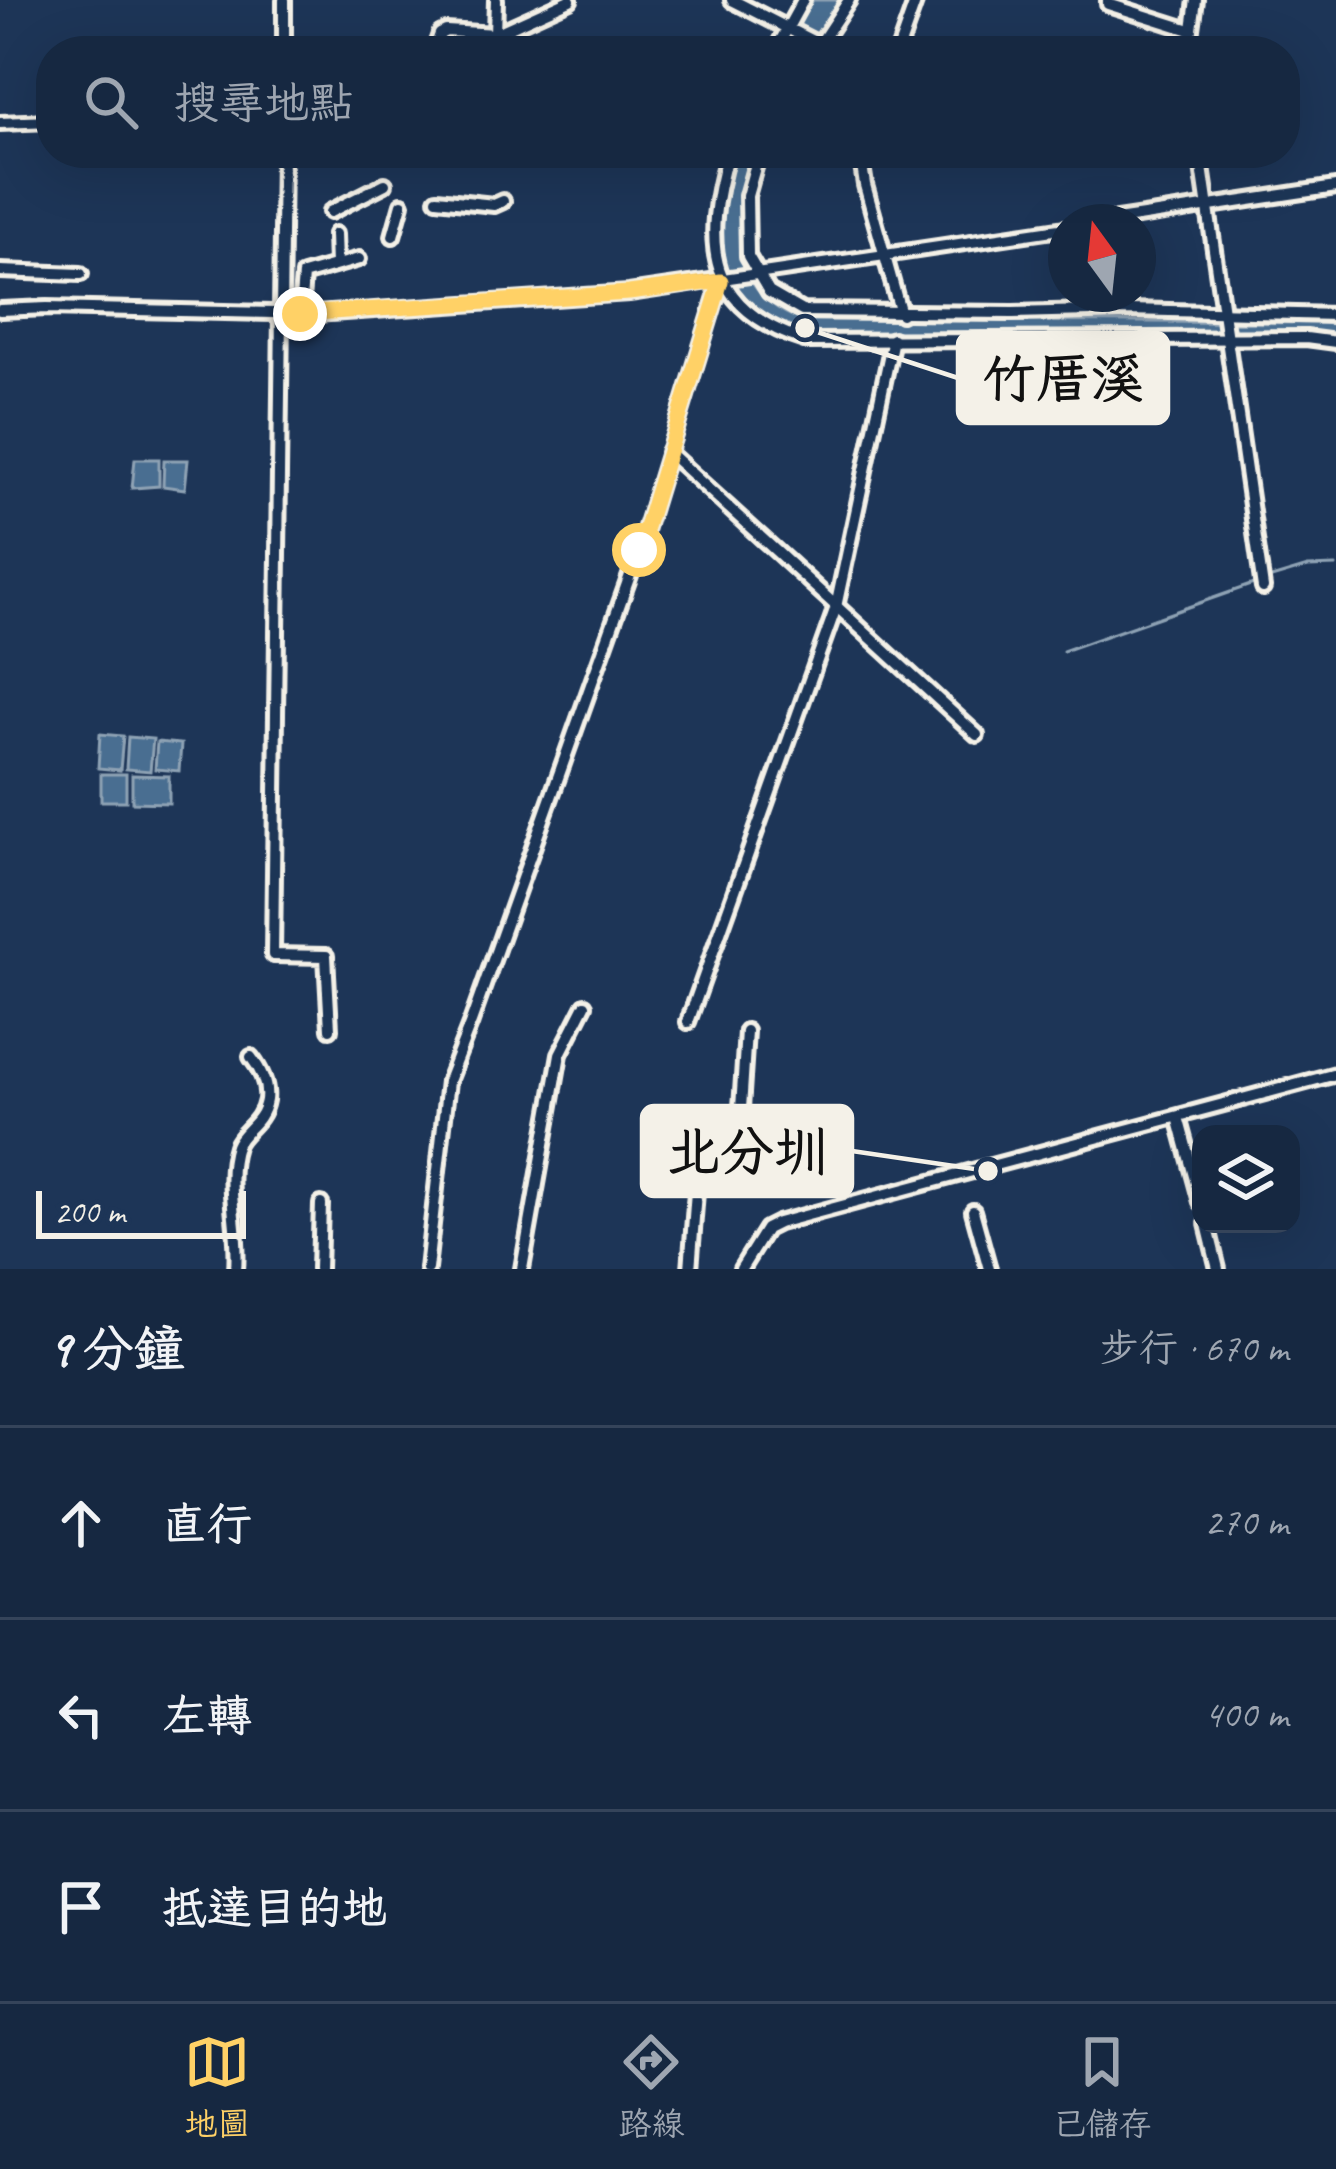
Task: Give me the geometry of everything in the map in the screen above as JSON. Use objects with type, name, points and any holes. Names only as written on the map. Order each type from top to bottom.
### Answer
[{"type":"street","points":[[284,0],[284,36]]},
{"type":"street","points":[[495,34],[496,0]]},
{"type":"street","points":[[439,36],[446,32],[495,34],[570,0]]},
{"type":"street","points":[[732,0],[799,36]]},
{"type":"street","points":[[784,36],[803,0]]},
{"type":"street","points":[[824,36],[849,0]]},
{"type":"street","points":[[903,36],[916,0]]},
{"type":"street","points":[[1108,0],[1108,4],[1150,20],[1190,30]]},
{"type":"street","points":[[1190,36],[1196,0]]},
{"type":"street","points":[[0,123],[36,122]]},
{"type":"street","points":[[284,168],[273,956],[326,956],[331,1029]]},
{"type":"street","points":[[427,1269],[452,1066],[639,550],[721,281],[714,239],[715,198],[724,168]]},
{"type":"street","points":[[755,168],[745,218],[748,256],[774,296],[802,311],[1336,315]]},
{"type":"street","points":[[863,168],[901,314]]},
{"type":"street","points":[[1202,168],[1262,582]]},
{"type":"street","points":[[330,212],[385,184]]},
{"type":"street","points":[[1156,214],[1336,188]]},
{"type":"street","points":[[437,199],[494,205],[503,201]]},
{"type":"street","points":[[393,236],[402,204]]},
{"type":"street","points":[[0,310],[280,315],[629,293],[1048,231]]},
{"type":"street","points":[[335,234],[336,265]]},
{"type":"street","points":[[300,314],[303,275],[359,259]]},
{"type":"street","points":[[0,271],[82,274]]},
{"type":"street","points":[[721,281],[764,325],[807,340],[1336,342]]},
{"type":"street","points":[[688,1022],[836,607],[893,339]]},
{"type":"street","points":[[668,452],[977,735]]},
{"type":"street","points":[[522,1269],[560,1054],[585,1005]]},
{"type":"street","points":[[690,1269],[700,1149],[740,1124],[746,1031]]},
{"type":"street","points":[[236,1269],[238,1223],[232,1180],[236,1148],[239,1139],[256,1125],[266,1103],[266,1085],[251,1057]]},
{"type":"street","points":[[741,1269],[766,1229],[778,1223],[963,1178],[1336,1074]]},
{"type":"street","points":[[1179,1120],[1192,1168]]},
{"type":"street","points":[[319,1269],[321,1204]]},
{"type":"street","points":[[973,1211],[988,1269]]},
{"type":"street","points":[[1209,1233],[1218,1269]]},
{"type":"water","points":[[813,0],[842,0],[816,36],[791,36]]},
{"type":"water","points":[[728,168],[749,168],[739,228],[746,272],[776,307],[802,320],[1324,323],[1336,325],[1336,343],[795,334],[766,320],[731,283],[720,236]]},
{"type":"water","points":[[135,459],[159,459],[159,486],[132,488]]},
{"type":"water","points":[[164,460],[188,460],[185,489],[163,486]]},
{"type":"water","points":[[100,734],[123,736],[120,770],[98,768]]},
{"type":"water","points":[[128,737],[153,739],[150,771],[126,769]]},
{"type":"water","points":[[157,742],[181,744],[179,771],[155,769]]},
{"type":"water","points":[[101,774],[126,774],[126,801],[101,801]]},
{"type":"water","points":[[132,775],[169,776],[169,803],[132,802]]},
{"type":"waterway","points":[[1268,579],[1308,567],[1336,566]]},
{"type":"waterway","points":[[1063,651],[1259,582]]},
{"type":"place","name":"竹厝溪","points":[[805,328]]},
{"type":"place","name":"北分圳","points":[[988,1171]]},
{"type":"route","points":[[300,314],[629,293],[721,281],[639,550]]}]
